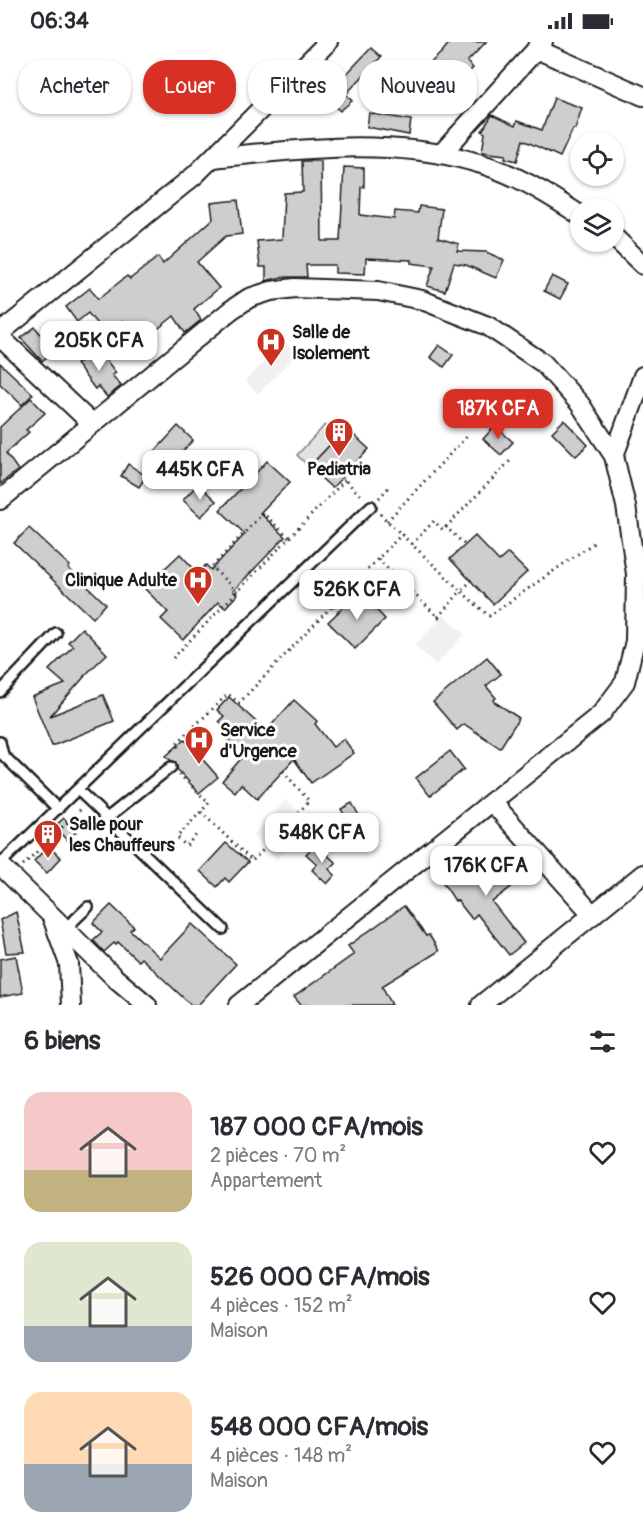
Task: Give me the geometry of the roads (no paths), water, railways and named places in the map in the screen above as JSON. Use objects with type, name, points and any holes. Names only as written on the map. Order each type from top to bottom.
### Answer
[{"type":"street","points":[[92,424],[0,335],[213,158],[328,42]]},
{"type":"street","points":[[441,154],[539,45],[643,96]]},
{"type":"street","points":[[213,158],[272,152],[372,148],[422,150],[472,161],[508,174],[543,191],[570,209]]},
{"type":"street","points":[[624,247],[643,266]]},
{"type":"street","points":[[0,500],[224,315],[249,298],[271,291],[295,288],[378,291],[422,300],[488,326],[543,363],[580,404],[614,456],[626,506],[636,574],[635,642],[625,682],[602,714],[238,1005]]},
{"type":"street","points":[[614,456],[643,376]]},
{"type":"street","points":[[492,802],[593,915]]},
{"type":"street","points":[[4,869],[114,977],[147,1005]]},
{"type":"street","points":[[481,1005],[643,874]]},
{"type":"street","points":[[52,916],[69,964],[71,1005]]},
{"type":"lane","points":[[4,869],[58,809],[371,506]]},
{"type":"lane","points":[[0,692],[56,633]]},
{"type":"lane","points":[[0,742],[1,755],[58,809]]},
{"type":"lane","points":[[107,818],[171,767]]},
{"type":"lane","points":[[78,790],[223,929]]},
{"type":"lane","points":[[65,929],[88,907]]},
{"type":"place","name":"Salle de Isolement","points":[[271,368]]},
{"type":"place","name":"Pediatria","points":[[339,458]]},
{"type":"place","name":"Clinique Adulte","points":[[198,606]]},
{"type":"place","name":"Service d'Urgence","points":[[199,766]]},
{"type":"place","name":"Salle pour les Chauffeurs","points":[[48,860]]}]
